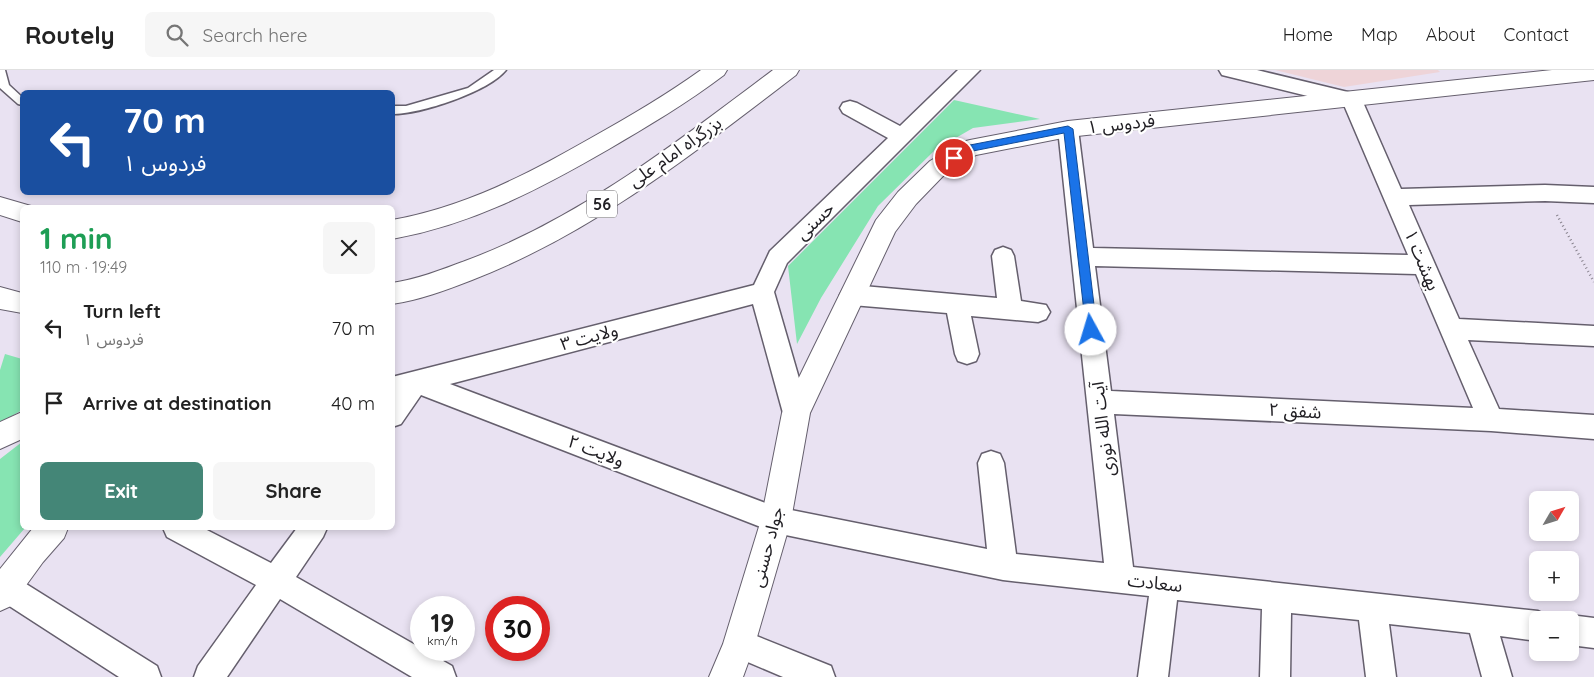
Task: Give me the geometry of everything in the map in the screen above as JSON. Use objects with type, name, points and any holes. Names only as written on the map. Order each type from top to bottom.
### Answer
[{"type":"main road","points":[[395,229],[421,225],[491,203],[571,161],[635,124],[716,70]]},
{"type":"main road","name":"بزرگراه امام علی","points":[[398,295],[468,272],[508,256],[552,234],[594,209],[689,143],[788,70]]},
{"type":"main road","name":"فردوس ۱","points":[[796,413],[884,227],[907,198],[938,167],[970,148],[1068,129],[1352,100],[1542,75],[1594,73]]},
{"type":"main road","points":[[0,206],[20,212]]},
{"type":"main road","points":[[0,298],[20,303]]},
{"type":"main road","name":"جواد حسنی","points":[[726,677],[739,644],[776,520],[796,413]]},
{"type":"main road","points":[[0,436],[20,426]]},
{"type":"main road","points":[[3,591],[32,551],[51,530]]},
{"type":"street","name":"حسنی","points":[[762,292],[778,257],[970,70]]},
{"type":"street","points":[[1229,70],[1352,100]]},
{"type":"street","name":"بهشت ۱","points":[[1352,100],[1491,420]]},
{"type":"street","points":[[850,108],[902,136]]},
{"type":"street","name":"آیت الله نوری","points":[[1068,129],[1120,580]]},
{"type":"street","points":[[1394,198],[1545,193],[1594,195]]},
{"type":"street","points":[[1003,256],[1010,310]]},
{"type":"street","points":[[1083,257],[1424,265]]},
{"type":"street","points":[[762,292],[796,413]]},
{"type":"street","name":"ولایت ۳","points":[[404,385],[762,292]]},
{"type":"street","points":[[852,295],[1038,312]]},
{"type":"street","points":[[958,305],[967,354]]},
{"type":"street","points":[[1452,329],[1594,336]]},
{"type":"street","points":[[395,408],[404,385]]},
{"type":"street","name":"ولایت ۲","points":[[404,385],[776,520]]},
{"type":"street","name":"شفق ۲","points":[[1100,402],[1491,420],[1594,427]]},
{"type":"street","points":[[991,463],[1003,566]]},
{"type":"street","name":"سعادت","points":[[776,520],[1003,566],[1529,625]]},
{"type":"street","points":[[181,530],[276,581],[441,677]]},
{"type":"street","points":[[209,677],[313,530]]},
{"type":"street","points":[[1153,677],[1165,584]]},
{"type":"street","points":[[3,591],[146,677]]},
{"type":"street","points":[[1275,677],[1277,597]]},
{"type":"street","points":[[1372,608],[1381,677]]},
{"type":"street","points":[[1481,620],[1497,677]]},
{"type":"street","points":[[1579,631],[1594,633]]},
{"type":"street","points":[[739,644],[820,677]]},
{"type":"lane","points":[[0,70],[4,86],[20,100]]},
{"type":"lane","points":[[395,110],[406,110],[472,90],[501,70]]},
{"type":"path","points":[[1545,193],[1594,282]]},
{"type":"shaded area","points":[[1275,70],[1438,70],[1440,72],[1344,87]]},
{"type":"green space","points":[[954,100],[1040,119],[973,128],[935,150],[878,206],[821,298],[797,344],[788,266]]},
{"type":"green space","points":[[5,354],[20,358],[20,411],[0,423],[0,370]]},
{"type":"green space","points":[[20,444],[20,530],[23,530],[0,557],[0,459]]},
{"type":"route","points":[[954,158],[970,148],[1068,129],[1091,330]]}]
